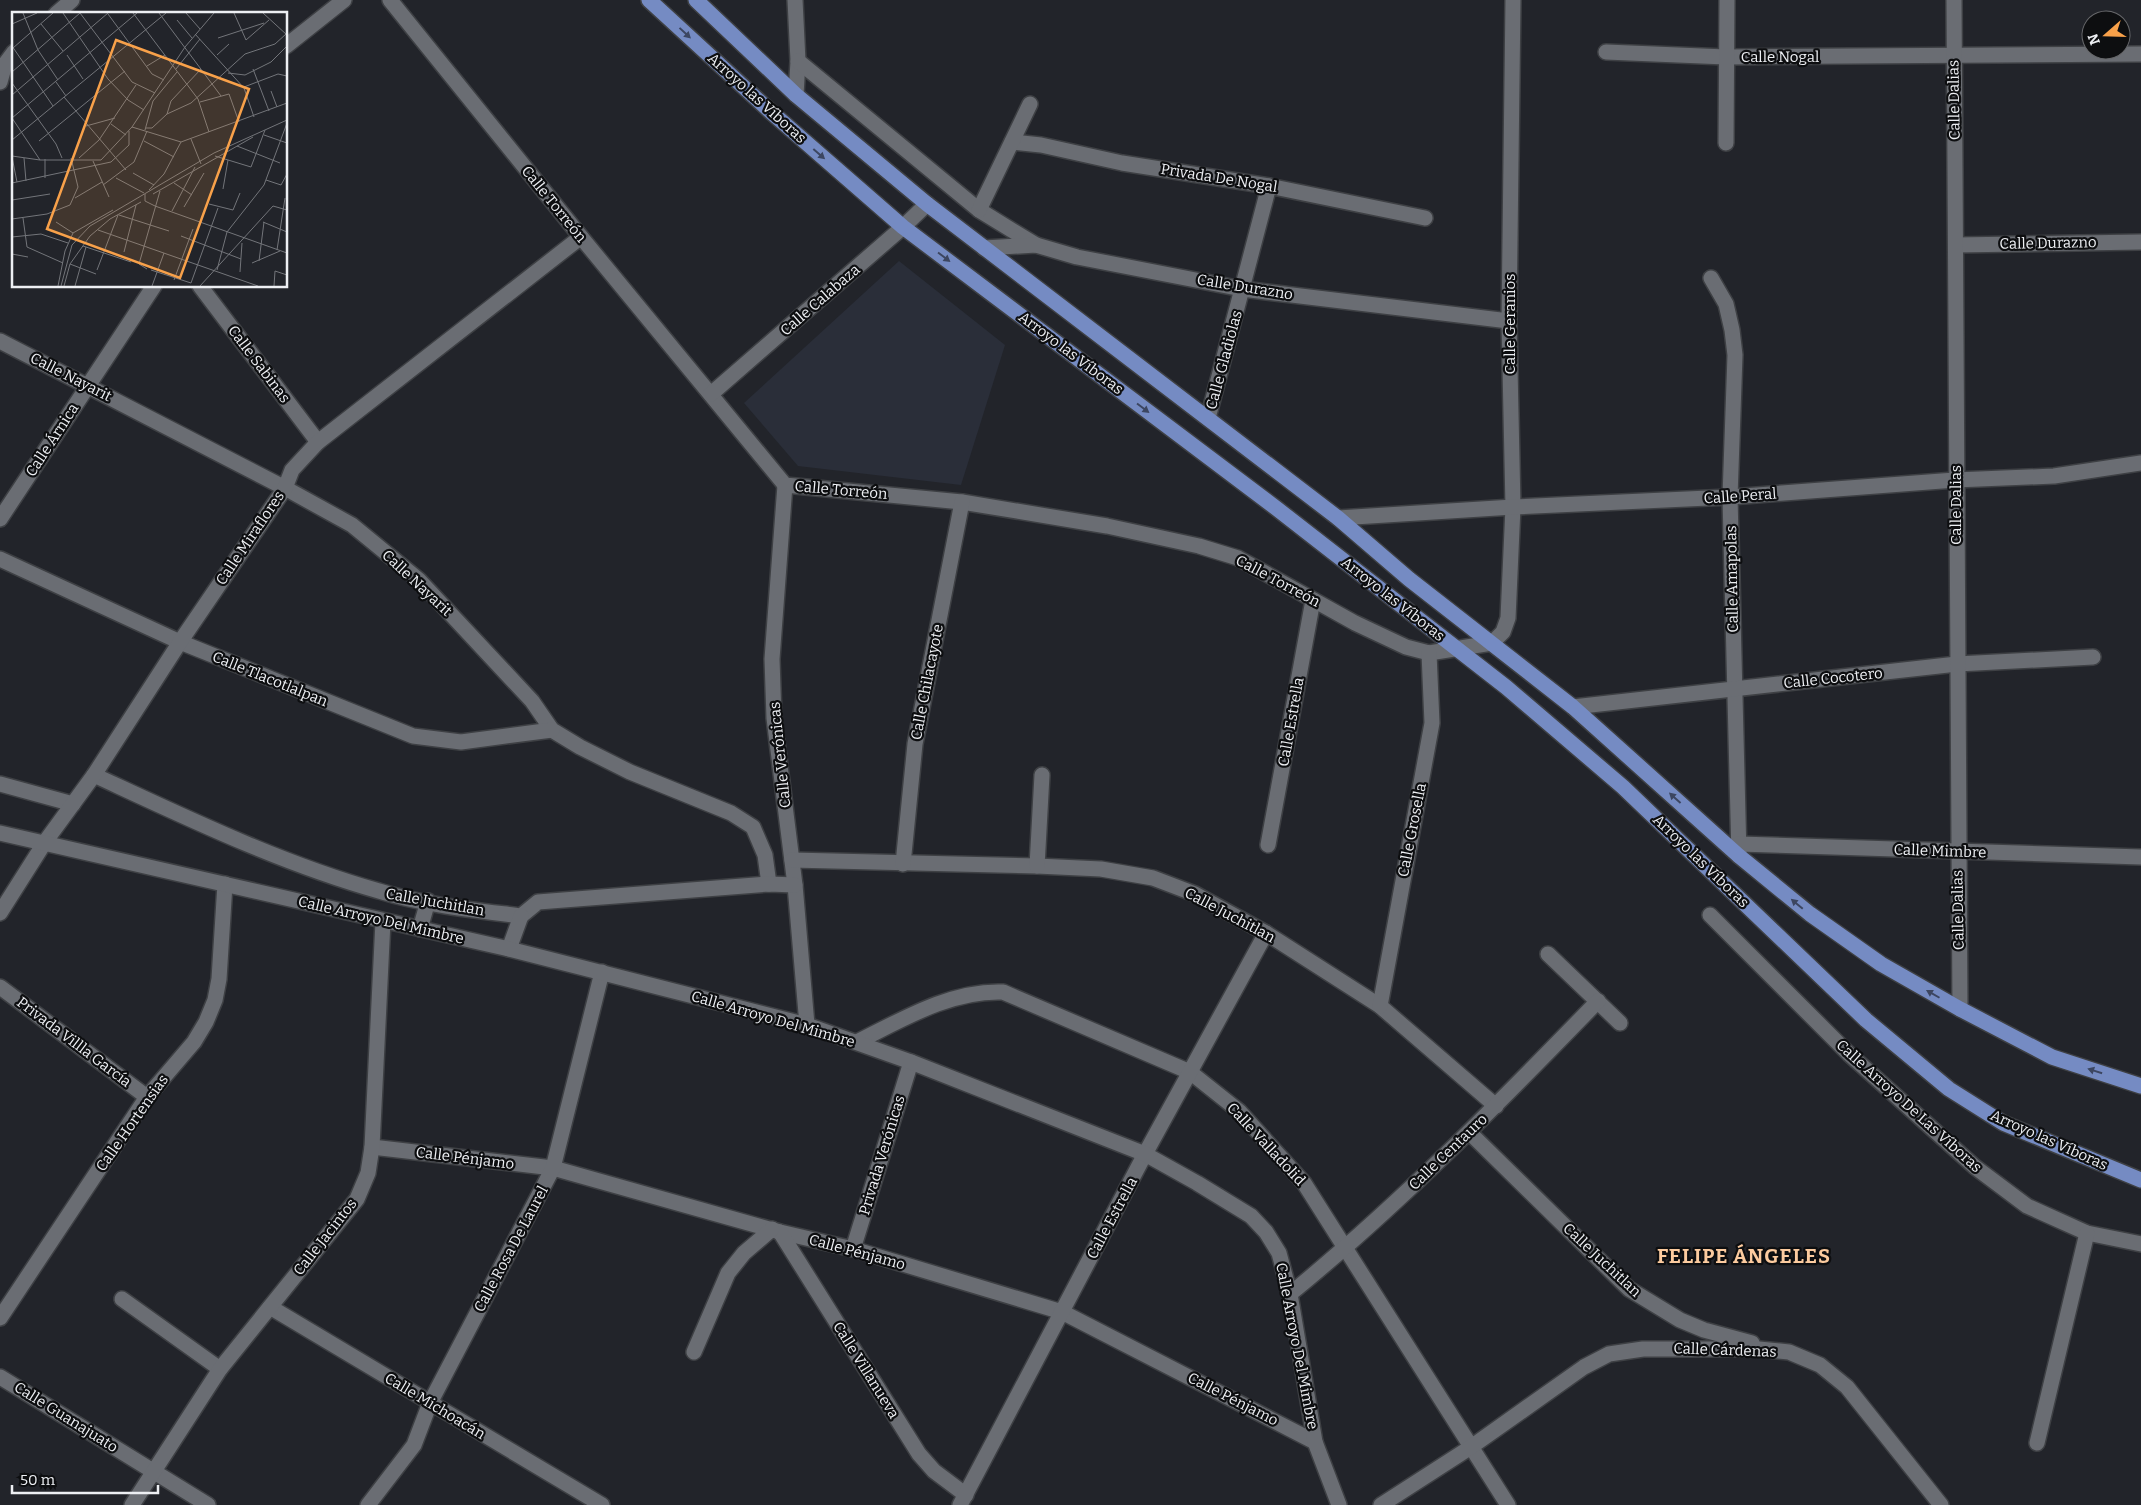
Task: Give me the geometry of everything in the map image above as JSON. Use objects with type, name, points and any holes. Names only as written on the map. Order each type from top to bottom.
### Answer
[{"type":"main road","name":"Arroyo las Víboras","points":[[649,0],[771,112],[903,227],[1276,508],[1506,687],[1623,787],[1866,1020],[1949,1089],[2003,1122],[2141,1180]]},
{"type":"main road","name":"Arroyo las Víboras","points":[[696,0],[796,95],[927,204],[1338,518],[1409,579],[1574,707],[1810,914],[1881,964],[1960,1009],[2052,1056],[2141,1086]]},
{"type":"street","points":[[58,12],[72,0]]},
{"type":"street","points":[[288,44],[344,0]]},
{"type":"street","name":"Calle Torreón","points":[[390,0],[581,237],[785,485],[962,502],[1107,526],[1199,546],[1238,558],[1355,623],[1406,647],[1429,653],[1458,650],[1492,643]]},
{"type":"street","points":[[795,0],[798,61],[796,95]]},
{"type":"street","name":"Calle Geranios","points":[[1492,643],[1503,632],[1508,618],[1513,507],[1509,320],[1512,0]]},
{"type":"street","points":[[1726,143],[1727,0]]},
{"type":"street","name":"Calle Dalias","points":[[1954,0],[1955,480],[1960,1009]]},
{"type":"street","points":[[0,82],[8,52]]},
{"type":"street","name":"Calle Nogal","points":[[1606,52],[1726,57],[2141,54]]},
{"type":"street","points":[[798,61],[979,210],[1036,245]]},
{"type":"street","points":[[979,210],[1030,104]]},
{"type":"street","name":"Privada De Nogal","points":[[1012,142],[1041,145],[1122,163],[1269,186],[1426,218]]},
{"type":"street","name":"Calle Gladiolas","points":[[1208,418],[1269,186]]},
{"type":"street","name":"Calle Calabaza","points":[[711,394],[927,204]]},
{"type":"street","name":"Calle Miraflores","points":[[0,913],[45,842],[94,775],[180,642],[285,488],[292,470],[318,442],[581,237]]},
{"type":"street","name":"Calle Durazno","points":[[1956,245],[2141,242]]},
{"type":"street","name":"Calle Durazno","points":[[984,248],[1036,245],[1077,257],[1242,289],[1509,320]]},
{"type":"street","name":"Calle Amapolas","points":[[1711,278],[1726,304],[1734,347],[1736,385],[1730,497],[1739,850]]},
{"type":"street","name":"Calle Árnica","points":[[0,519],[153,288]]},
{"type":"street","name":"Calle Sabinas","points":[[202,288],[318,442]]},
{"type":"street","name":"Calle Nayarit","points":[[0,341],[88,385],[352,525],[419,580],[532,701],[552,730],[580,748],[630,772],[731,813],[753,827],[765,854],[769,884]]},
{"type":"street","name":"Calle Peral","points":[[1338,518],[1513,507],[1730,497],[1955,480],[2054,476],[2141,463]]},
{"type":"street","name":"Calle Verónicas","points":[[785,485],[772,659],[774,718],[792,860],[807,1025]]},
{"type":"street","name":"Calle Chilacayote","points":[[903,864],[915,744],[962,502]]},
{"type":"street","name":"Calle Tlacotlalpan","points":[[0,560],[180,642],[413,736],[460,742],[552,730]]},
{"type":"street","name":"Calle Estrella","points":[[1268,845],[1313,600]]},
{"type":"street","name":"Calle Grosella","points":[[1380,1006],[1432,723],[1429,653]]},
{"type":"street","name":"Calle Cocotero","points":[[1574,707],[1957,664],[2093,657]]},
{"type":"street","name":"Calle Juchitlan","points":[[94,775],[253,848],[379,892],[428,902],[521,916]]},
{"type":"street","points":[[1037,866],[1042,775]]},
{"type":"street","points":[[0,784],[73,804]]},
{"type":"street","name":"Calle Arroyo Del Mimbre","points":[[0,833],[509,949],[807,1025],[911,1062],[1145,1154],[1251,1216],[1266,1232],[1279,1253],[1290,1294],[1316,1442],[1339,1505]]},
{"type":"street","name":"Calle Mimbre","points":[[1739,850],[1958,852],[2141,857]]},
{"type":"street","name":"Calle Juchitlan","points":[[792,860],[1101,869],[1153,878],[1195,894],[1266,933],[1380,1006],[1496,1106]]},
{"type":"street","name":"Calle Hortensias","points":[[0,1318],[147,1097],[194,1042],[206,1022],[216,1000],[220,979],[225,884]]},
{"type":"street","points":[[509,949],[521,916],[538,902],[769,884],[794,885]]},
{"type":"street","points":[[420,928],[428,902]]},
{"type":"street","name":"Calle Arroyo De Las Víboras","points":[[1710,915],[1849,1054],[1975,1167],[2027,1206],[2087,1233],[2141,1244]]},
{"type":"street","name":"Calle Jacintos","points":[[132,1505],[220,1369],[356,1199],[368,1173],[372,1147],[382,921]]},
{"type":"street","name":"Calle Estrella","points":[[963,1500],[1145,1154],[1266,933]]},
{"type":"street","points":[[1548,954],[1620,1023]]},
{"type":"street","name":"Calle Rosa De Laurel","points":[[368,1505],[414,1445],[430,1403],[553,1168],[602,972]]},
{"type":"street","name":"Privada Villla García","points":[[0,987],[147,1097]]},
{"type":"street","name":"Calle Valladolid","points":[[858,1042],[951,998],[983,991],[1003,992],[1190,1072],[1240,1111],[1304,1183],[1508,1505]]},
{"type":"street","name":"Calle Centauro","points":[[1290,1294],[1345,1249],[1470,1133],[1598,1001]]},
{"type":"street","name":"Privada Verónicas","points":[[853,1249],[911,1062]]},
{"type":"street","name":"Calle Juchitlan","points":[[1470,1133],[1629,1288],[1643,1298],[1680,1320],[1704,1330],[1789,1352]]},
{"type":"street","name":"Calle Pénjamo","points":[[372,1147],[553,1168],[776,1231],[853,1249],[1062,1312],[1316,1442]]},
{"type":"street","points":[[694,1352],[728,1273],[744,1253],[776,1231]]},
{"type":"street","name":"Calle Villanueva","points":[[776,1231],[919,1454],[963,1500]]},
{"type":"street","points":[[2036,1443],[2087,1233]]},
{"type":"street","points":[[122,1299],[220,1369]]},
{"type":"street","name":"Calle Michoacán","points":[[270,1307],[602,1505]]},
{"type":"street","name":"Calle Cárdenas","points":[[1381,1505],[1471,1447],[1584,1366],[1609,1354],[1643,1349],[1759,1349],[1789,1352],[1820,1365],[1847,1386],[1941,1505]]},
{"type":"street","name":"Calle Guanajuato","points":[[0,1376],[208,1505]]},
{"type":"shaded area","points":[[899,261],[1005,345],[961,485],[798,466],[744,403]]},
{"type":"district","name":"FELIPE ÁNGELES","points":[[1744,1256]]}]
